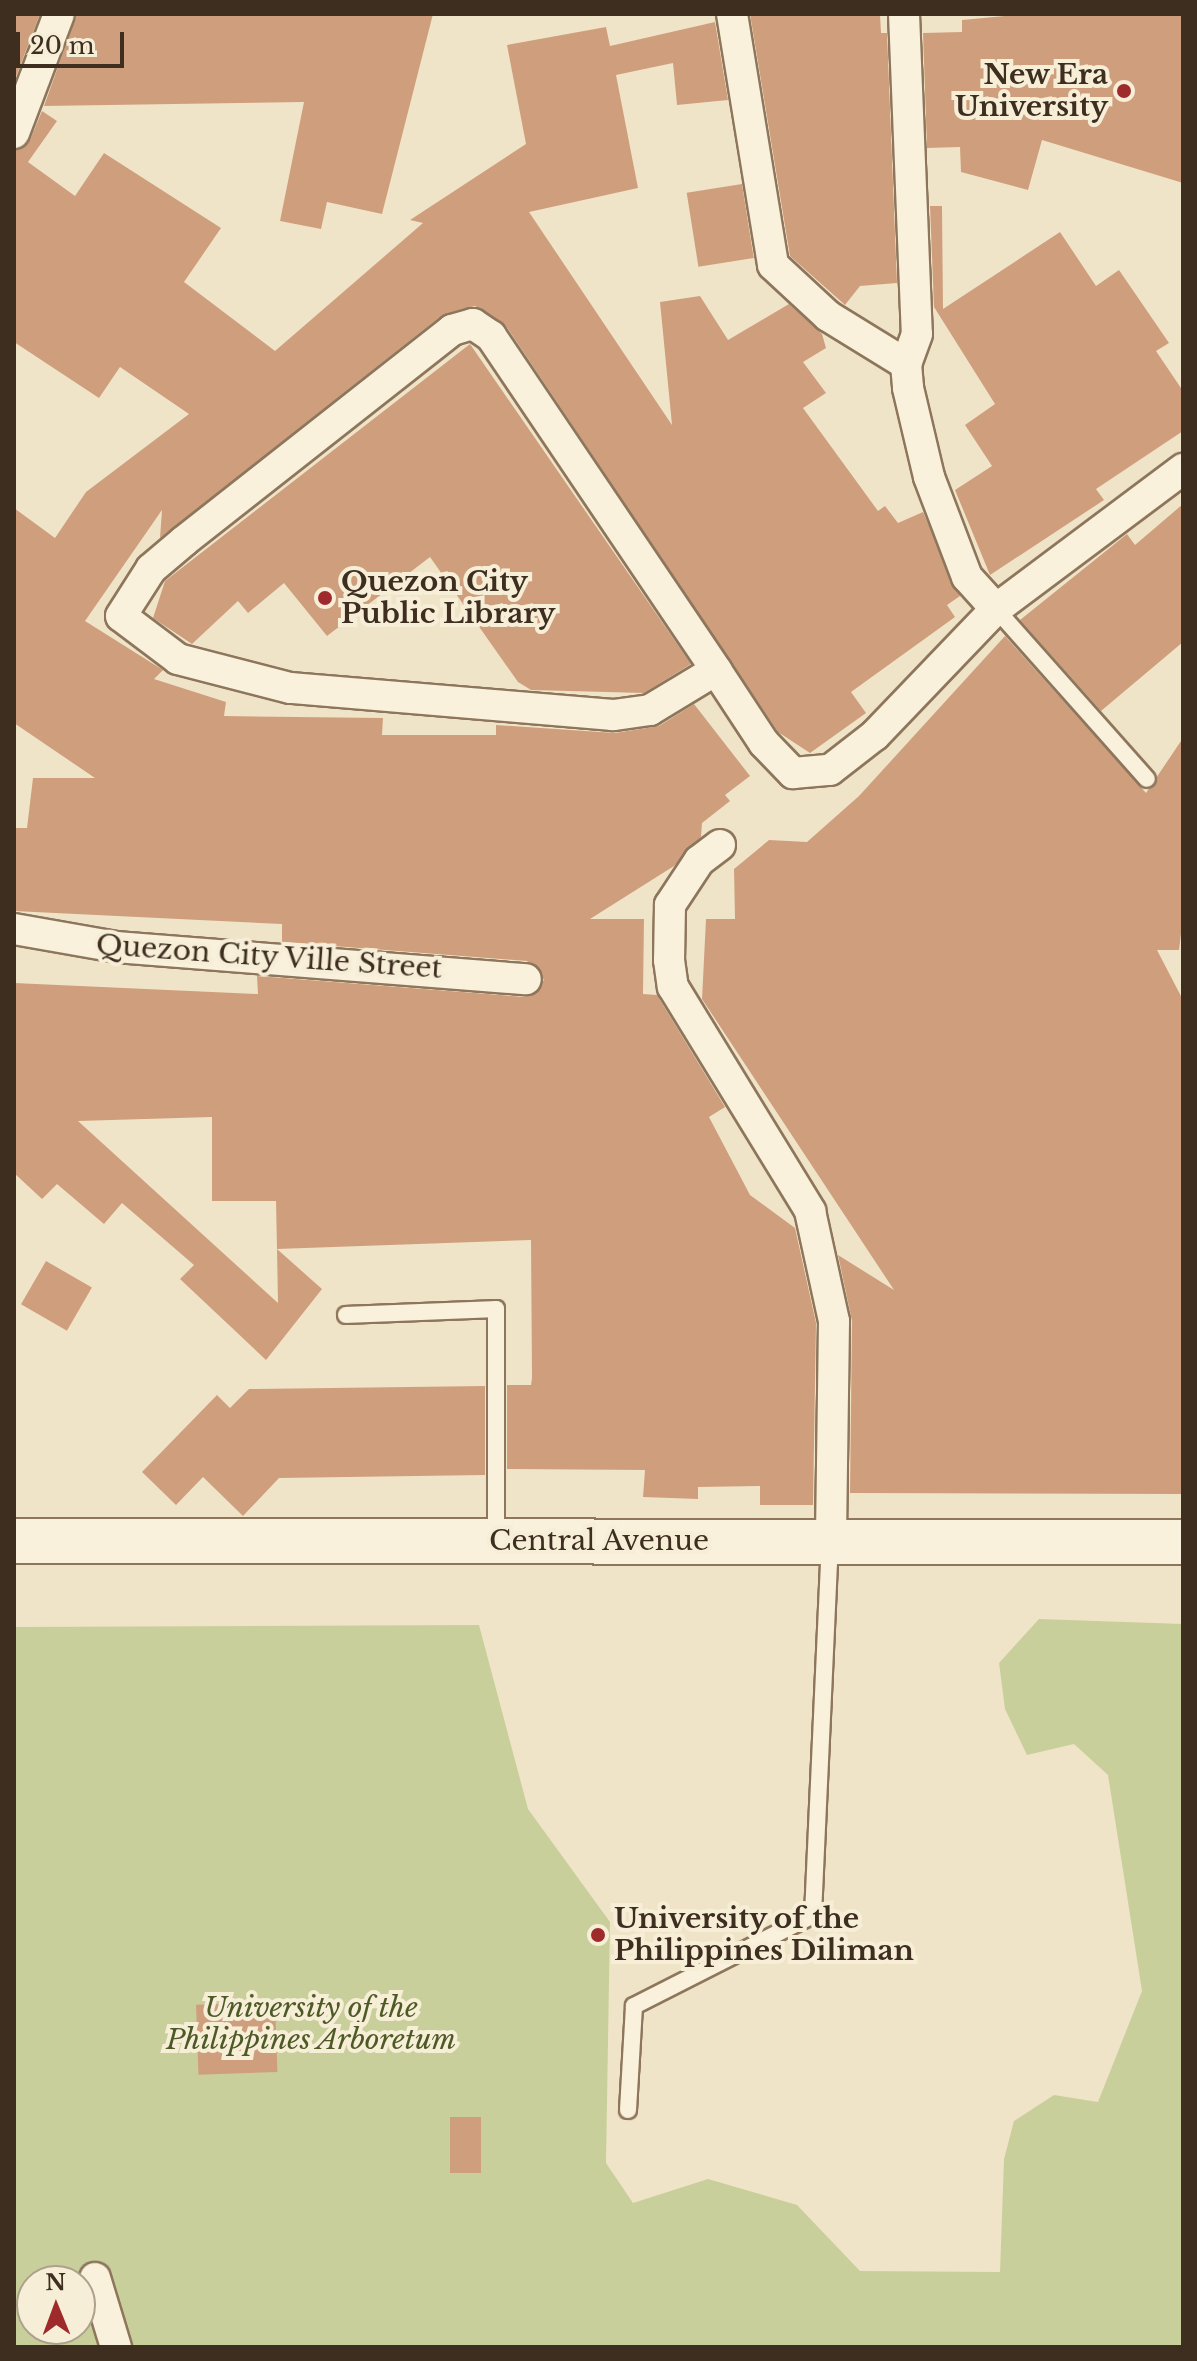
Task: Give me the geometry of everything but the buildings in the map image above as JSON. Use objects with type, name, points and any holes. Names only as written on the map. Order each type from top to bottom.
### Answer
[{"type":"main road","name":"Central Avenue","points":[[14,1541],[1183,1542]]},
{"type":"street","points":[[14,133],[59,14]]},
{"type":"street","points":[[732,14],[773,265],[828,316],[906,364]]},
{"type":"street","points":[[904,14],[917,334],[906,364],[929,477],[967,577],[996,609]]},
{"type":"street","points":[[716,670],[650,710],[613,715],[290,688],[178,659],[121,616],[151,569],[184,541],[452,330],[473,324],[491,336],[716,670],[793,773],[830,770],[875,735],[996,609],[1183,469]]},
{"type":"street","points":[[720,845],[699,861],[670,905],[669,960],[673,987],[810,1211],[834,1321],[831,1541]]},
{"type":"street","name":"Quezon City Ville Street","points":[[14,929],[116,947],[526,979]]},
{"type":"street","points":[[96,2281],[116,2347]]},
{"type":"lane","points":[[996,609],[1147,779]]},
{"type":"lane","points":[[346,1315],[496,1309],[496,1541]]},
{"type":"lane","points":[[628,2110],[634,2006],[813,1915],[831,1541]]},
{"type":"green space","name":"University of the Philippines Arboretum","points":[[1039,1619],[1183,1624],[1183,2347],[14,2347],[14,1627],[479,1625],[528,1809],[610,1922],[606,2163],[633,2203],[708,2179],[797,2205],[860,2271],[1000,2272],[1004,2159],[1014,2121],[1054,2095],[1098,2102],[1142,1991],[1108,1775],[1074,1744],[1027,1755],[1005,1709],[999,1663]]},
{"type":"place","name":"New Era University","points":[[1124,91]]},
{"type":"place","name":"Quezon City Public Library","points":[[325,598]]},
{"type":"place","name":"University of the Philippines Diliman","points":[[598,1935]]}]
